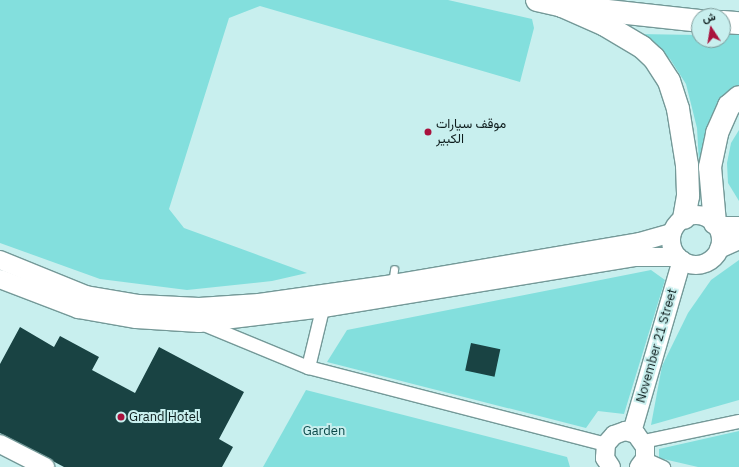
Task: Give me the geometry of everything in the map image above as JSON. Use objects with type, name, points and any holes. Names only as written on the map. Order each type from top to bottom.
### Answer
[{"type":"highway","points":[[537,0],[562,6],[691,19]]},
{"type":"highway","points":[[562,6],[606,25],[642,47],[654,58],[669,81],[678,109],[687,165],[688,191],[678,226]]},
{"type":"highway","points":[[716,224],[710,167],[717,133],[730,106],[739,96]]},
{"type":"main road","points":[[0,279],[78,309],[136,319],[200,323],[326,294],[393,276],[640,242],[678,226],[697,214],[716,224],[739,226]]},
{"type":"main road","points":[[716,224],[721,237],[719,249]]},
{"type":"main road","points":[[678,226],[672,246],[680,259]]},
{"type":"main road","points":[[0,260],[86,295],[139,304],[198,307],[326,294],[623,259],[680,259],[694,264],[706,262],[719,249],[739,240]]},
{"type":"main road","name":"November 21 Street","points":[[637,437],[680,259]]},
{"type":"main road","points":[[610,467],[605,458],[606,444],[619,432],[637,437],[642,463]]},
{"type":"main road","points":[[0,444],[45,467]]},
{"type":"street","points":[[308,367],[326,294]]},
{"type":"street","points":[[200,323],[308,367],[606,444]]},
{"type":"street","points":[[637,437],[739,421]]},
{"type":"street","points":[[642,463],[663,467]]},
{"type":"green space","points":[[0,0],[448,0],[532,19],[534,28],[520,82],[260,6],[229,18],[169,209],[184,228],[307,273],[272,281],[187,290],[100,279],[0,243]]},
{"type":"green space","points":[[637,34],[691,35],[691,48],[731,48],[731,35],[739,35],[739,89],[700,179],[697,128],[686,84],[670,59]]},
{"type":"green space","points":[[739,130],[739,201],[728,183],[727,163],[731,143]]},
{"type":"green space","points":[[739,260],[739,400],[651,425],[662,366],[688,313],[711,280]]},
{"type":"green space","points":[[651,270],[665,280],[624,414],[598,411],[586,428],[327,362],[347,330]]},
{"type":"green space","name":"Garden","points":[[306,390],[567,457],[570,467],[263,467]]},
{"type":"green space","points":[[739,431],[739,467],[698,467],[659,458],[659,449]]},
{"type":"building","points":[[20,327],[54,347],[60,336],[99,357],[92,370],[135,393],[159,347],[244,392],[219,439],[233,447],[222,467],[64,467],[0,433],[0,364]]},
{"type":"building","points":[[471,343],[500,349],[495,377],[465,370]]},
{"type":"place","name":"موقف سيارات الكبير","points":[[428,132]]},
{"type":"place","name":"Grand Hotel","points":[[121,417]]}]
